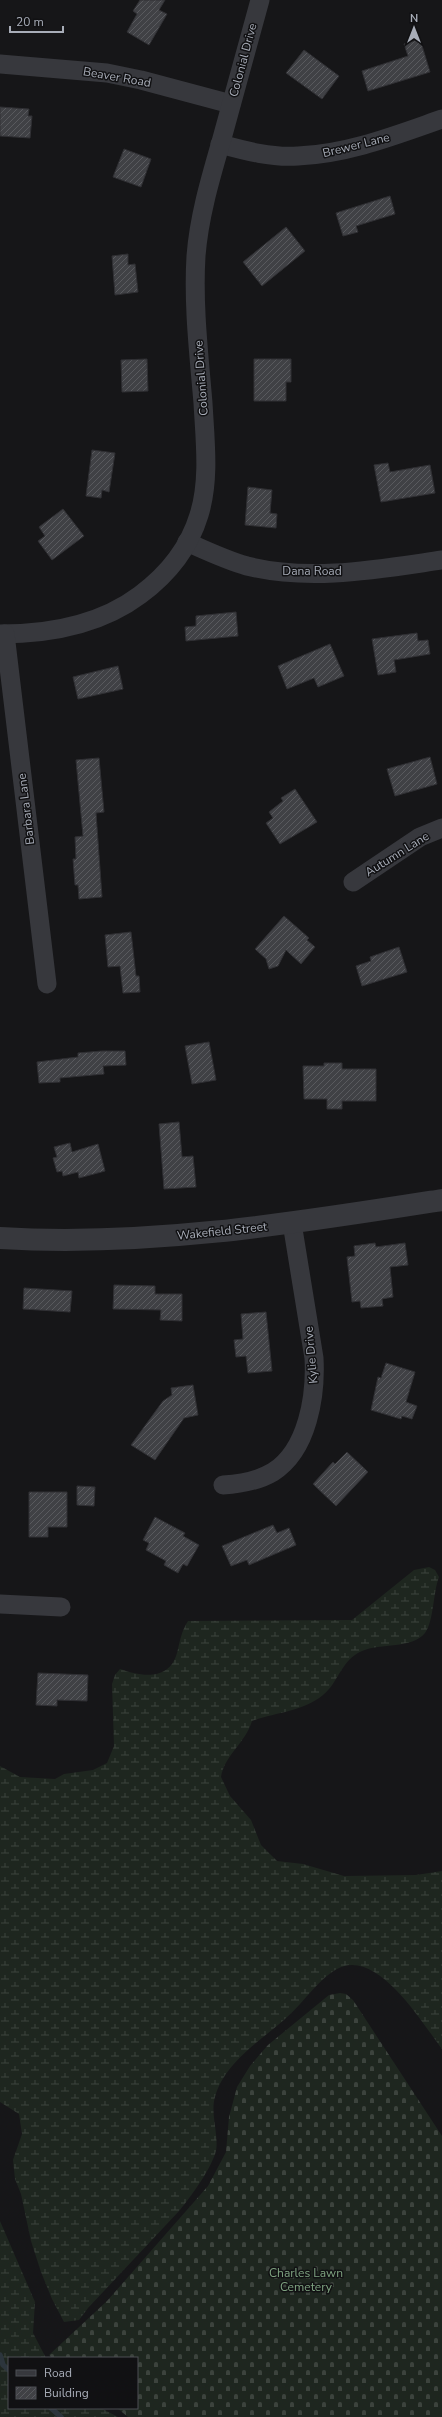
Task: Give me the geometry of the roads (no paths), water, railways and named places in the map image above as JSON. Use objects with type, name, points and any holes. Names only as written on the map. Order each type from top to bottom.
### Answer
[{"type":"street","name":"Colonial Drive","points":[[2,634],[51,630],[77,626],[116,610],[151,587],[170,567],[187,542],[199,515],[206,468],[195,284],[196,255],[202,210],[260,0]]},
{"type":"street","name":"Beaver Road","points":[[0,64],[107,74],[141,80],[231,104]]},
{"type":"street","name":"Brewer Lane","points":[[220,144],[272,155],[319,155],[352,148],[442,119]]},
{"type":"street","name":"Dana Road","points":[[187,542],[247,566],[284,572],[360,571],[442,560]]},
{"type":"street","name":"Barbara Lane","points":[[2,634],[47,984]]},
{"type":"street","name":"Autumn Lane","points":[[353,882],[420,837],[442,828]]},
{"type":"street","name":"Wakefield Street","points":[[0,1238],[121,1240],[185,1235],[292,1223],[442,1200]]},
{"type":"street","name":"Kylie Drive","points":[[223,1485],[253,1480],[277,1469],[297,1443],[312,1405],[315,1378],[314,1358],[292,1223]]},
{"type":"street","points":[[0,1604],[61,1607]]},
{"type":"waterway","points":[[0,2355],[3,2365],[8,2369]]},
{"type":"waterway","points":[[52,2409],[61,2417]]},
{"type":"park label","name":"Charles Lawn Cemetery","points":[[306,2280]]}]
